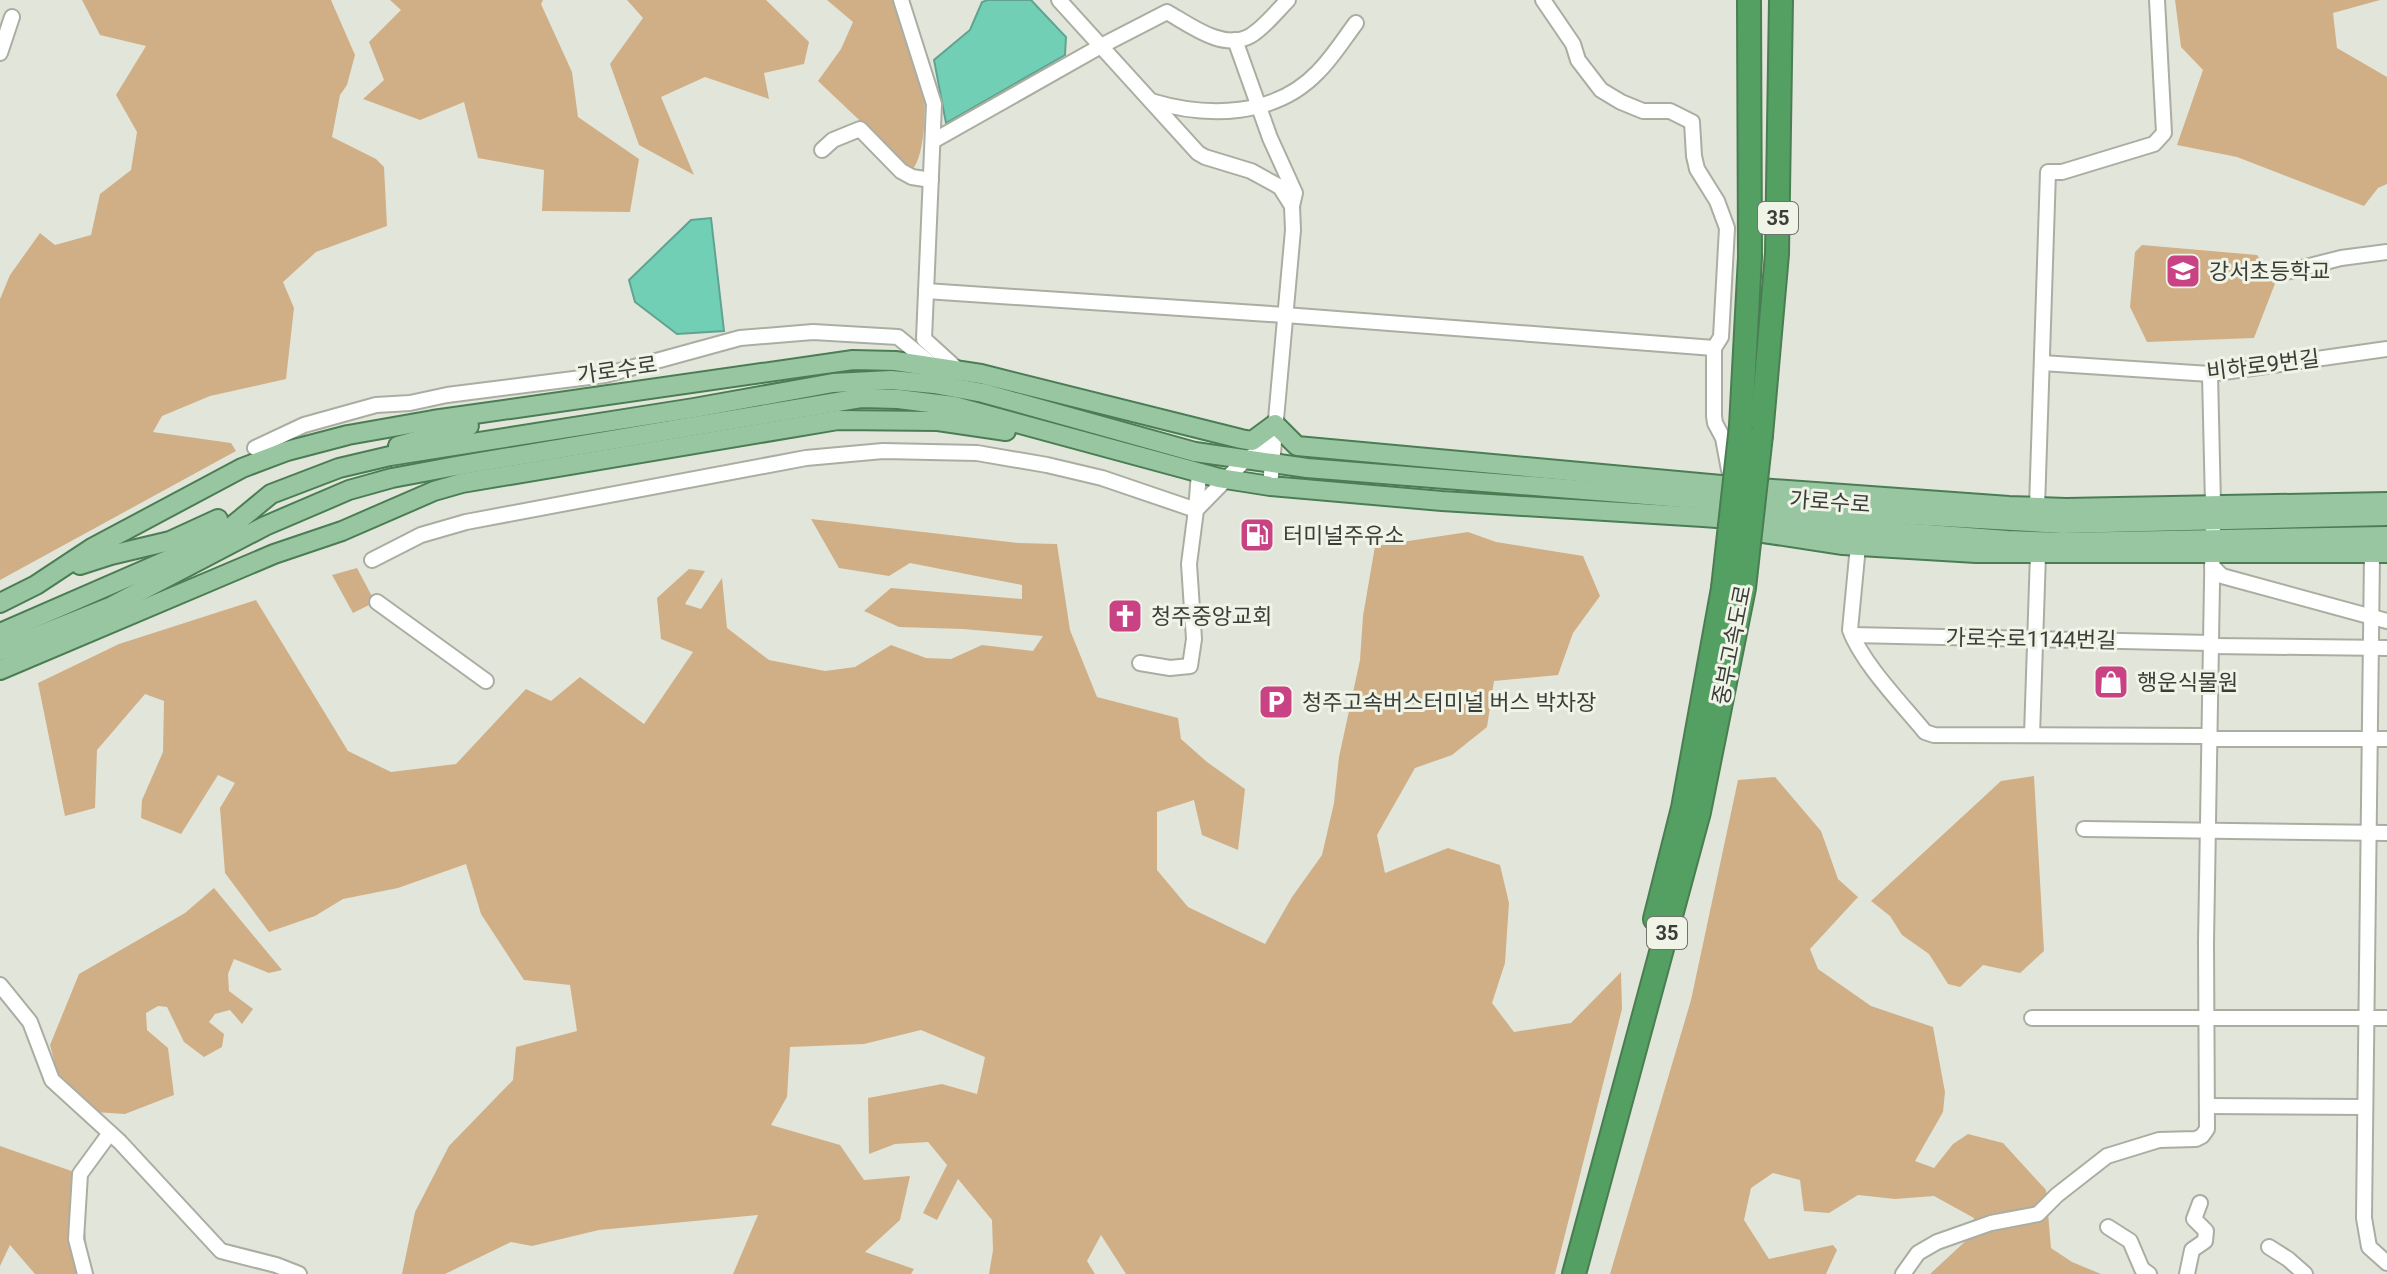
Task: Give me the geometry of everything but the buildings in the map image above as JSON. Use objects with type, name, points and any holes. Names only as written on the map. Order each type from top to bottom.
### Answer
[{"type":"highway","name":"중부고속도로","points":[[1749,0],[1751,430]]},
{"type":"highway","name":"중부고속도로","points":[[1574,1274],[1699,812],[1734,588],[1751,430],[1777,254],[1781,0]]},
{"type":"highway","name":"중부고속도로","points":[[1562,1274],[1683,808],[1734,588]]},
{"type":"main road","name":"가로수로","points":[[0,603],[36,585],[92,548],[242,468],[287,451],[348,435],[419,422],[853,360],[932,365],[958,370],[1252,441]]},
{"type":"main road","name":"가로수로","points":[[0,633],[179,555],[231,527],[271,494],[339,468],[390,456],[833,383],[891,380],[983,393],[1142,438],[1244,461],[1461,482],[2077,524],[2213,537],[2387,516]]},
{"type":"main road","name":"가로수로","points":[[0,651],[112,606],[265,526],[349,490],[456,466],[861,398],[928,401],[1199,473],[1270,486],[2007,540],[2063,542],[2387,536]]},
{"type":"main road","points":[[339,468],[440,432],[547,411],[584,399]]},
{"type":"main road","name":"가로수로","points":[[0,670],[274,554],[342,531],[434,491],[495,475],[787,427],[862,419],[974,425],[1075,446],[1120,451]]},
{"type":"main road","points":[[1252,441],[1275,424],[1297,446]]},
{"type":"main road","name":"가로수로","points":[[1297,446],[1732,486],[2037,507],[2213,537],[2387,502]]},
{"type":"main road","points":[[36,585],[98,559],[170,541],[271,494]]},
{"type":"main road","points":[[1641,513],[1702,525],[1858,546],[2038,554],[2213,537],[2380,554]]},
{"type":"street","points":[[901,0],[934,104],[924,339],[958,370]]},
{"type":"street","points":[[1059,0],[1205,157],[1251,171],[1280,187],[1292,206]]},
{"type":"street","points":[[1147,23],[1162,0]]},
{"type":"street","points":[[933,141],[1167,12],[1210,37],[1235,40],[1251,36],[1288,0]]},
{"type":"street","points":[[1543,0],[1573,44],[1578,60],[1601,90],[1643,111],[1670,111],[1692,122],[1697,169],[1717,201],[1727,228],[1721,337],[1714,348],[1715,423],[1723,438],[1732,486]]},
{"type":"street","points":[[2037,507],[2048,172],[2062,172],[2154,144],[2164,133],[2157,0]]},
{"type":"street","points":[[0,53],[12,17]]},
{"type":"street","points":[[1151,101],[1198,110],[1260,107],[1286,97],[1318,73],[1356,23]]},
{"type":"street","points":[[1235,40],[1270,138],[1295,193],[1270,486]]},
{"type":"street","points":[[822,150],[833,140],[860,129],[901,171],[912,177],[931,180]]},
{"type":"street","points":[[2286,272],[2341,258],[2387,252]]},
{"type":"street","points":[[926,291],[1714,348]]},
{"type":"street","points":[[255,448],[304,425],[376,405],[410,403],[447,395],[605,375],[740,338],[813,332],[898,337],[932,365]]},
{"type":"street","name":"비하로9번길","points":[[2042,363],[2210,374],[2387,349]]},
{"type":"street","points":[[1903,1274],[1918,1253],[1948,1237],[1991,1223],[2038,1214],[2107,1156],[2159,1140],[2196,1139],[2207,1129],[2213,537],[2210,374]]},
{"type":"street","name":"가로수로","points":[[1252,441],[1297,446]]},
{"type":"street","points":[[1196,510],[1244,461],[1273,443]]},
{"type":"street","points":[[372,560],[421,535],[466,522],[806,458],[883,451],[977,453],[1078,471],[1196,510]]},
{"type":"street","points":[[1140,663],[1170,668],[1190,666],[1194,639],[1189,564],[1199,473]]},
{"type":"street","points":[[2213,537],[2222,576],[2387,621]]},
{"type":"street","points":[[1858,546],[1850,630],[1861,652],[1925,732],[1934,735],[2387,739]]},
{"type":"street","points":[[2032,735],[2038,554]]},
{"type":"street","points":[[2378,1274],[2387,1262],[2369,1247],[2365,1237],[2365,1107],[2369,648],[2370,616],[2380,554]]},
{"type":"street","points":[[377,602],[486,681]]},
{"type":"street","name":"가로수로1144번길","points":[[1852,635],[2387,648]]},
{"type":"street","points":[[2084,829],[2387,833]]},
{"type":"street","points":[[0,985],[30,1022],[52,1080],[110,1133],[221,1251],[299,1274]]},
{"type":"street","points":[[2032,1018],[2387,1018]]},
{"type":"street","points":[[2207,1106],[2365,1107]]},
{"type":"street","points":[[85,1274],[76,1239],[80,1174],[110,1133]]},
{"type":"street","points":[[2187,1274],[2192,1250],[2205,1241],[2206,1231],[2194,1219],[2200,1203]]},
{"type":"street","points":[[2108,1227],[2130,1241],[2142,1269],[2149,1274]]},
{"type":"street","points":[[2269,1247],[2305,1274]]},
{"type":"shaded area","points":[[82,0],[331,0],[355,55],[347,85],[340,95],[332,137],[376,159],[384,167],[387,226],[316,252],[283,282],[294,308],[286,379],[210,396],[162,416],[153,432],[231,443],[236,451],[0,580],[0,299],[10,275],[40,233],[55,245],[91,235],[100,194],[131,170],[137,132],[116,95],[146,46],[100,35]]},
{"type":"shaded area","points":[[390,0],[543,0],[541,4],[572,72],[578,117],[639,159],[630,212],[542,211],[544,170],[478,158],[464,102],[420,120],[363,99],[384,80],[369,42],[401,10]]},
{"type":"shaded area","points":[[627,0],[766,0],[809,42],[804,64],[764,73],[769,99],[705,77],[661,97],[694,175],[639,145],[610,64],[643,18]]},
{"type":"shaded area","points":[[827,0],[900,0],[920,54],[924,82],[923,138],[912,170],[818,81],[841,49],[853,22]]},
{"type":"shaded area","points":[[1031,0],[1066,37],[1065,55],[946,123],[934,60],[970,30],[982,2]]},
{"type":"shaded area","points":[[2175,0],[2380,0],[2333,13],[2337,48],[2387,77],[2387,184],[2378,188],[2364,206],[2237,157],[2177,145],[2203,70],[2181,47]]},
{"type":"shaded area","points":[[711,218],[724,331],[677,334],[635,302],[629,280],[691,220]]},
{"type":"shaded area","points":[[2142,245],[2257,255],[2276,281],[2254,338],[2147,342],[2130,307],[2135,252]]},
{"type":"shaded area","points":[[811,519],[1018,543],[1057,544],[1070,630],[1097,697],[1178,718],[1181,739],[1245,789],[1238,850],[1202,835],[1194,800],[1157,812],[1157,870],[1188,907],[1265,944],[1292,897],[1322,855],[1360,660],[1363,616],[1375,546],[1468,532],[1496,542],[1583,556],[1600,596],[1573,633],[1558,675],[1494,681],[1487,727],[1452,755],[1415,768],[1377,835],[1385,873],[1448,848],[1500,865],[1509,903],[1505,963],[1492,1003],[1514,1032],[1571,1023],[1621,972],[1622,1009],[1555,1274],[1126,1274],[1101,1235],[1087,1261],[1095,1274],[989,1274],[993,1250],[992,1220],[958,1179],[937,1220],[923,1213],[947,1165],[928,1142],[895,1144],[869,1154],[868,1098],[942,1084],[977,1094],[985,1057],[921,1030],[864,1044],[790,1047],[787,1097],[771,1125],[840,1145],[864,1180],[910,1176],[900,1220],[865,1252],[914,1269],[911,1274],[733,1274],[758,1215],[599,1230],[532,1246],[511,1242],[445,1274],[402,1274],[415,1212],[449,1146],[513,1080],[516,1047],[577,1031],[570,985],[524,980],[481,914],[466,864],[398,888],[343,899],[315,916],[269,932],[225,873],[220,808],[235,783],[218,775],[181,834],[141,818],[142,800],[163,752],[164,701],[145,694],[97,750],[95,808],[65,816],[38,683],[119,644],[256,600],[348,751],[391,772],[456,764],[526,689],[551,701],[580,677],[644,724],[693,652],[661,639],[657,598],[689,569],[705,571],[685,604],[701,609],[722,578],[727,628],[769,660],[825,671],[855,667],[891,645],[926,658],[951,659],[982,645],[1033,651],[1043,636],[899,627],[864,611],[891,588],[1022,599],[1022,585],[910,563],[889,576],[839,568]]},
{"type":"shaded area","points":[[357,568],[375,602],[353,613],[332,575]]},
{"type":"shaded area","points":[[2034,776],[2044,951],[2020,973],[1983,965],[1960,987],[1948,984],[1929,954],[1902,935],[1890,916],[1871,901],[2001,781]]},
{"type":"shaded area","points":[[1775,777],[1821,831],[1838,879],[1858,897],[1810,949],[1818,969],[1871,1006],[1933,1027],[1945,1092],[1943,1112],[1915,1161],[1934,1168],[1953,1144],[1968,1134],[2003,1143],[2046,1190],[2051,1248],[2072,1262],[2101,1274],[1930,1274],[1971,1236],[1974,1218],[1934,1196],[1895,1199],[1858,1195],[1829,1213],[1804,1211],[1800,1180],[1773,1173],[1751,1188],[1744,1220],[1769,1259],[1833,1245],[1837,1250],[1826,1274],[1610,1274],[1691,1000],[1738,780]]},
{"type":"shaded area","points":[[214,888],[282,970],[269,973],[234,959],[228,974],[229,991],[253,1009],[242,1024],[230,1010],[215,1014],[209,1022],[224,1034],[222,1047],[204,1057],[184,1042],[167,1007],[158,1006],[146,1013],[147,1030],[168,1048],[174,1095],[125,1114],[94,1112],[57,1072],[50,1045],[79,974],[185,913]]},
{"type":"shaded area","points":[[0,1146],[80,1174],[89,1274],[35,1274],[10,1245],[0,1266]]},
{"type":"place","name":"강서초등학교","points":[[2183,271]]},
{"type":"place","name":"터미널주유소","points":[[1257,535]]},
{"type":"place","name":"청주중앙교회","points":[[1125,616]]},
{"type":"place","name":"행운식물원","points":[[2111,682]]},
{"type":"place","name":"청주고속버스터미널 버스 박차장","points":[[1276,702]]}]
